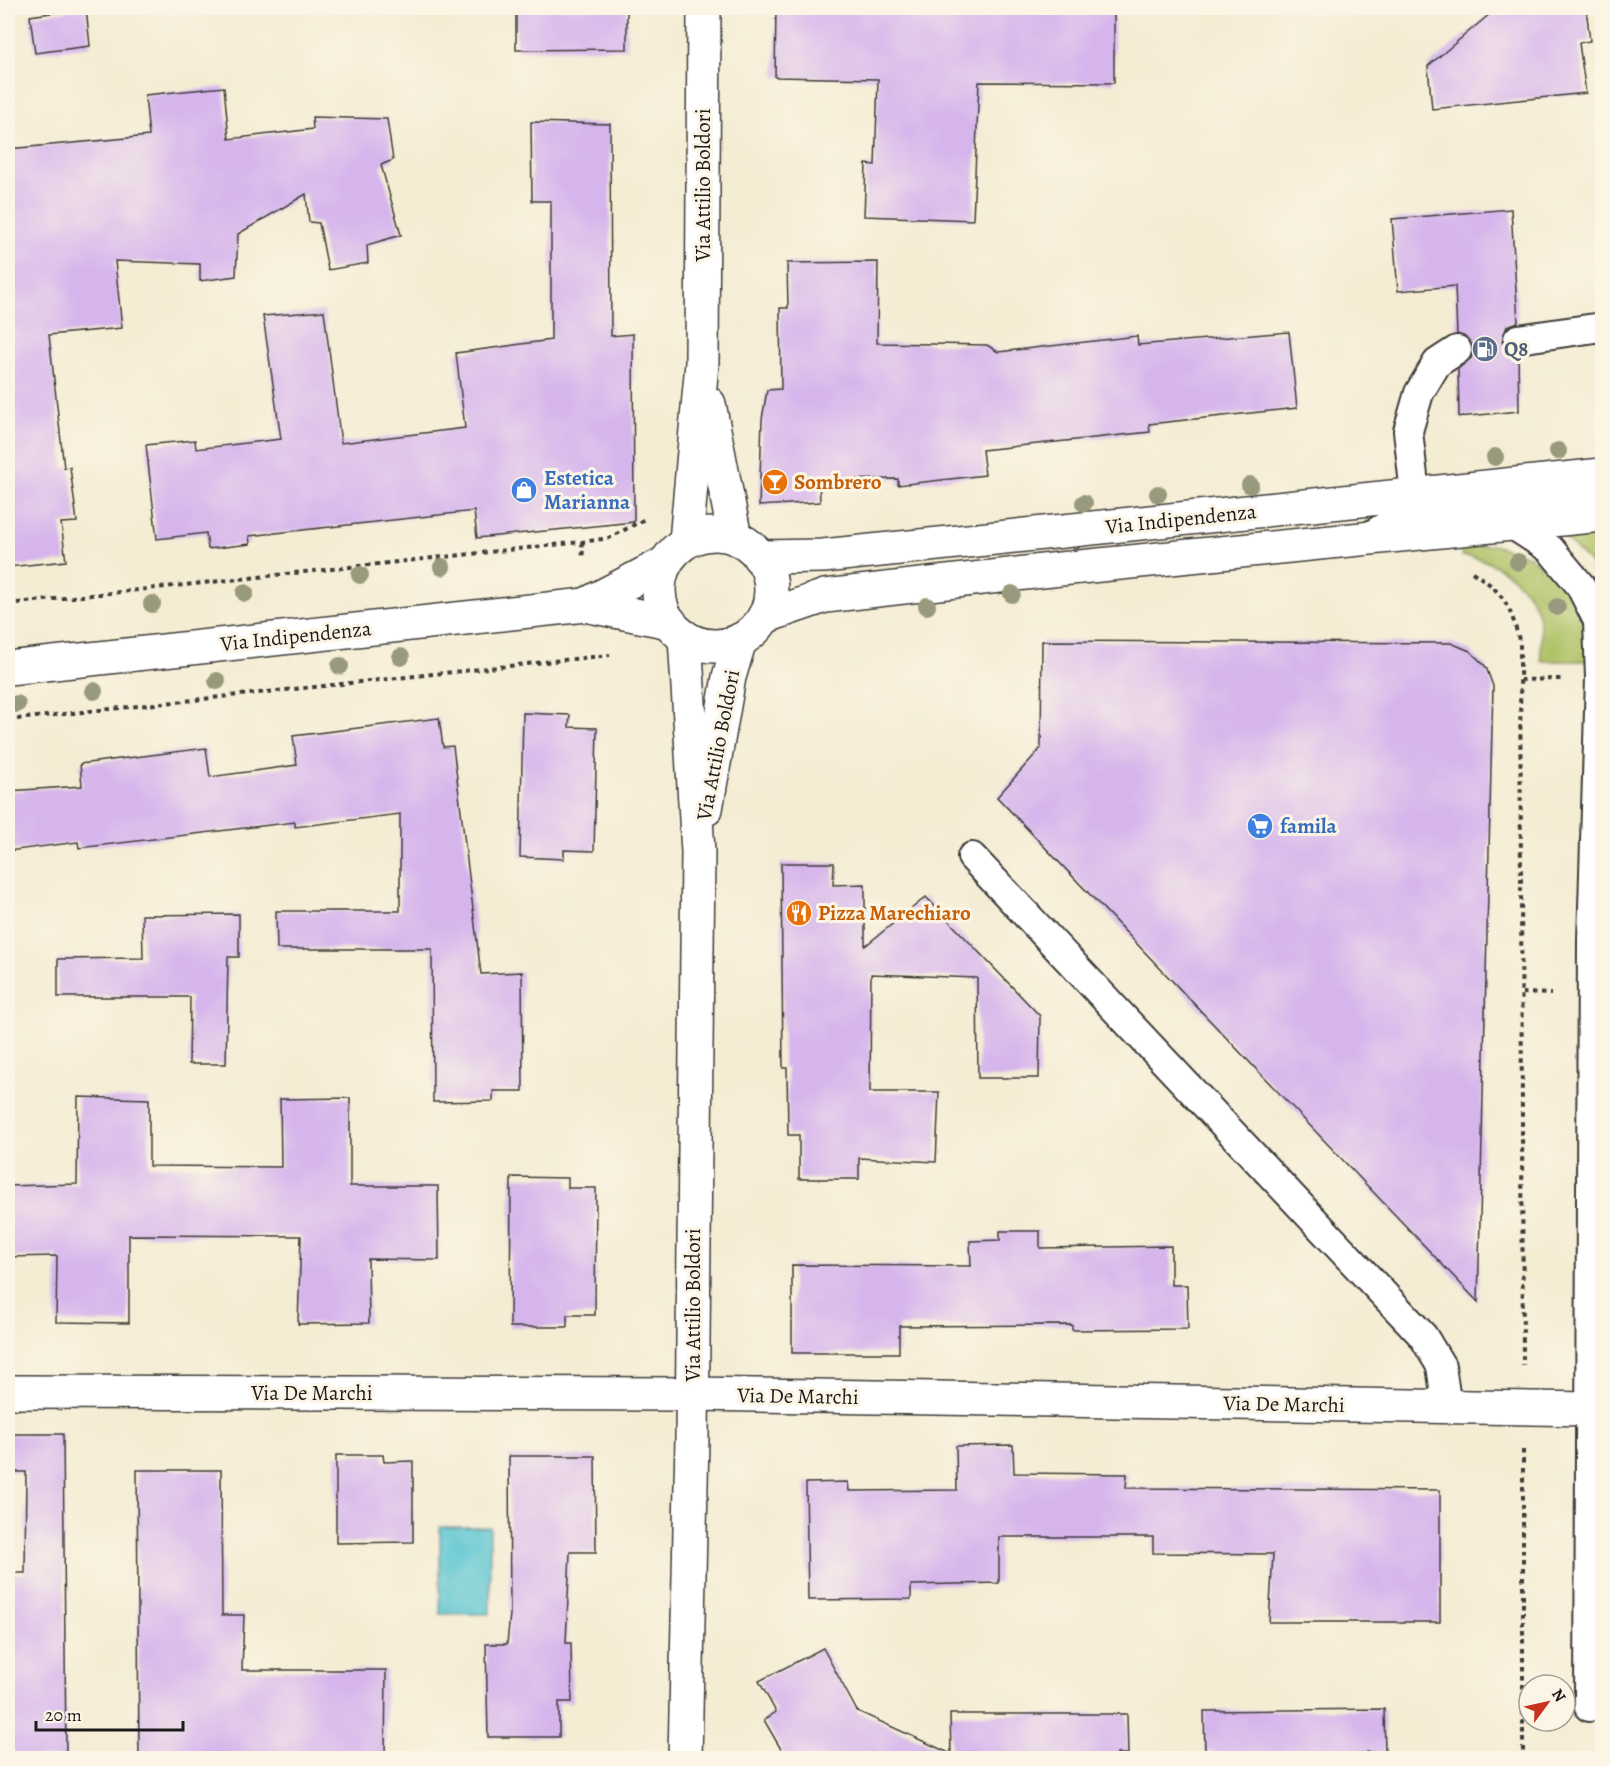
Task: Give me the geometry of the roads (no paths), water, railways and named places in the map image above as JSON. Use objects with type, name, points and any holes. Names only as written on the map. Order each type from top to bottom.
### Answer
[{"type":"street","name":"Via Attilio Boldori","points":[[676,552],[702,363],[704,8]]},
{"type":"street","name":"Via Attilio Boldori","points":[[702,363],[747,548]]},
{"type":"street","name":"Via Indipendenza","points":[[747,548],[823,556],[1425,514],[1602,475]]},
{"type":"street","name":"Via Indipendenza","points":[[764,617],[825,596],[1060,569],[1363,540],[1425,514],[1513,525],[1602,515]]},
{"type":"street","points":[[719,534],[747,548],[770,585],[770,601],[764,617],[754,630],[740,640],[722,646],[706,645],[678,629],[662,609],[658,593],[676,552],[702,535],[719,534]]},
{"type":"street","name":"Via Indipendenza","points":[[585,605],[676,552]]},
{"type":"street","name":"Via Indipendenza","points":[[8,668],[585,605],[678,629]]},
{"type":"street","name":"Via Attilio Boldori","points":[[678,629],[698,852],[693,1394],[685,1758]]},
{"type":"street","name":"Via Attilio Boldori","points":[[698,852],[729,677],[740,640]]},
{"type":"street","name":"Via De Marchi","points":[[8,1392],[693,1394],[1589,1409]]},
{"type":"lane","points":[[1518,339],[1602,327]]},
{"type":"lane","points":[[1457,350],[1437,363],[1419,393],[1408,431],[1425,514],[1602,494]]},
{"type":"lane","points":[[1513,525],[1550,549],[1580,585],[1598,621],[1600,678],[1593,860],[1589,1707]]},
{"type":"lane","points":[[972,857],[1423,1336],[1441,1366],[1447,1407]]},
{"type":"water","points":[[440,1527],[490,1527],[490,1614],[440,1614]]},
{"type":"place","name":"Q8","points":[[1485,349]]},
{"type":"place","name":"Sombrero","points":[[775,482]]},
{"type":"place","name":"Estetica Marianna","points":[[524,490]]},
{"type":"place","name":"famila","points":[[1260,826]]},
{"type":"place","name":"Pizza Marechiaro","points":[[799,913]]}]
